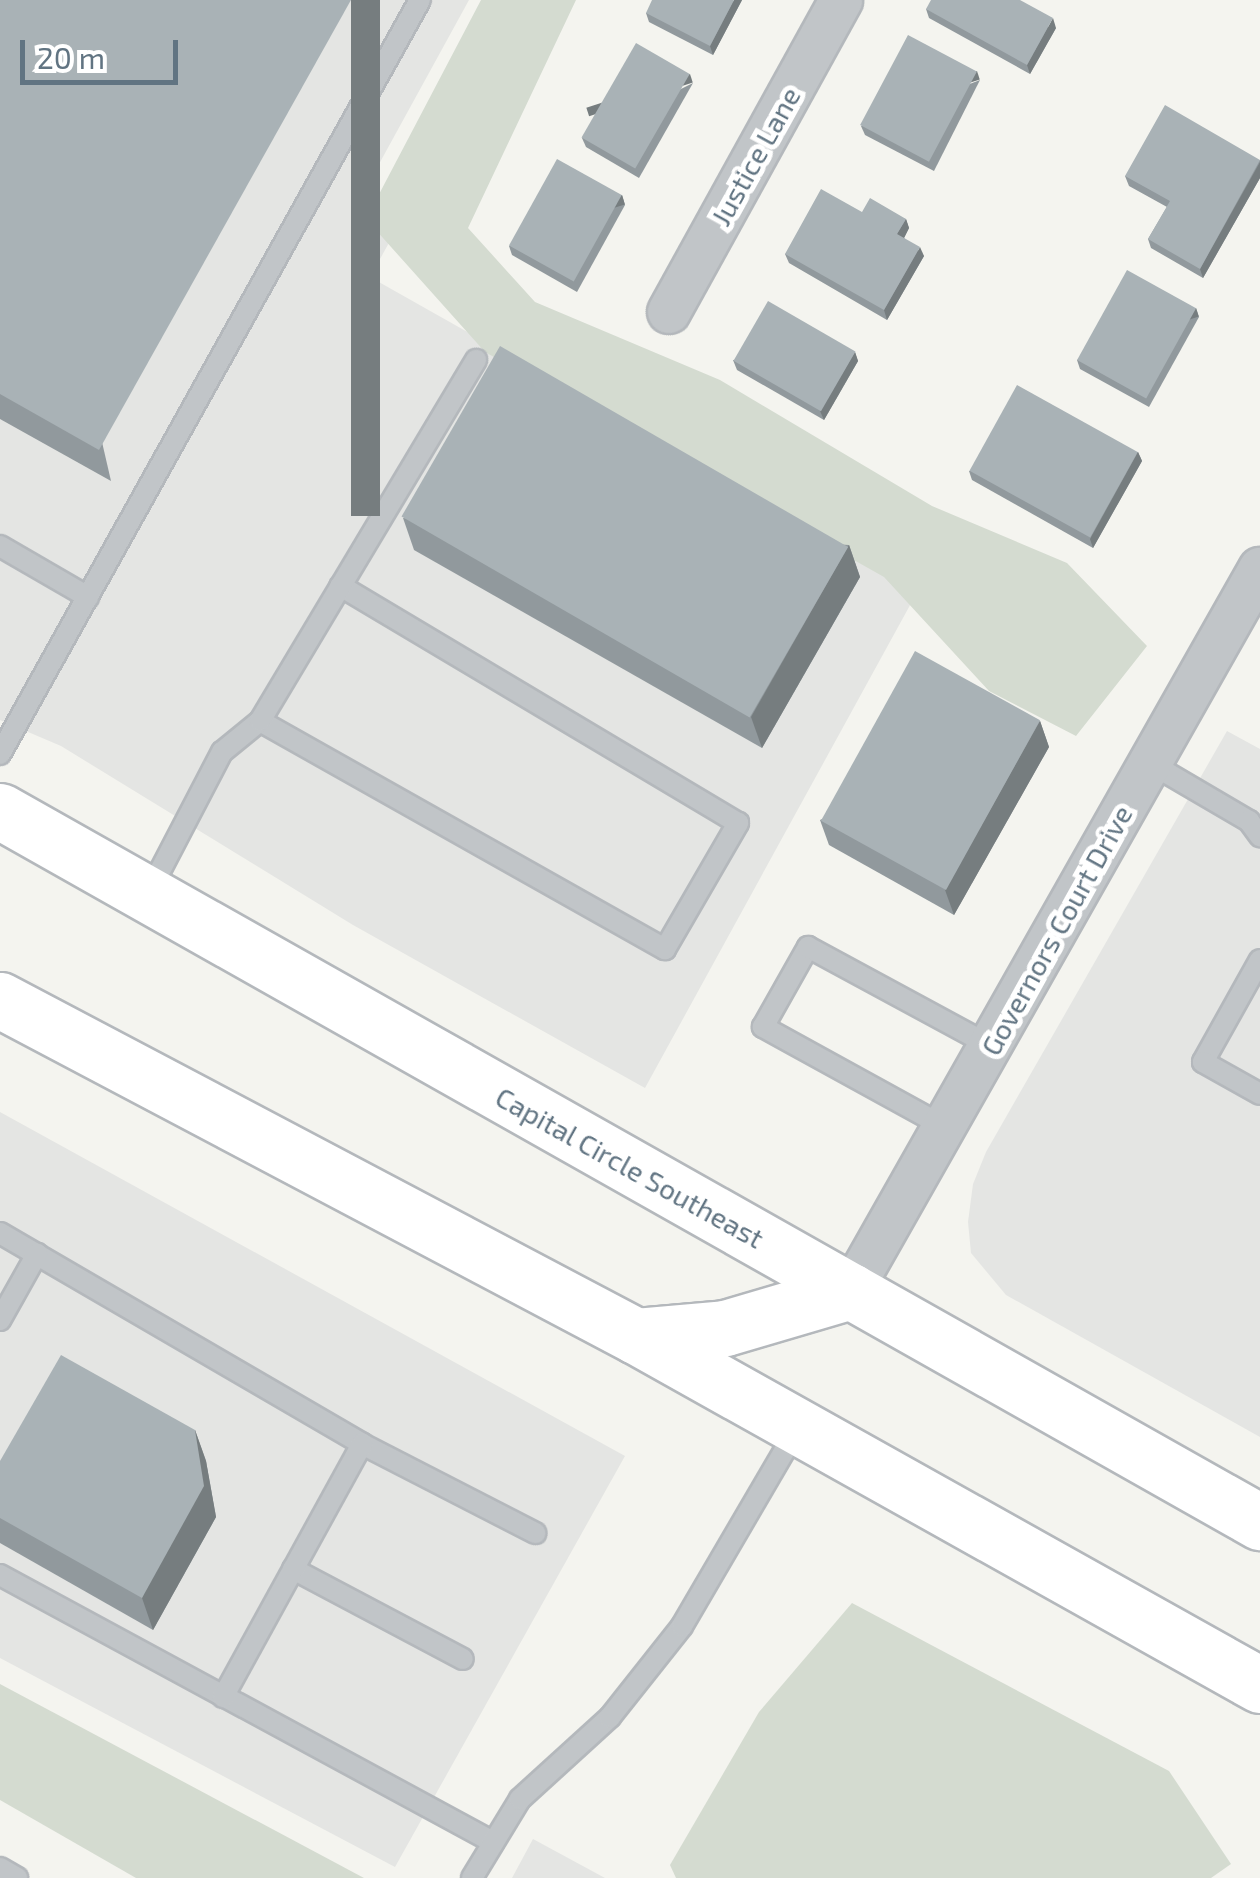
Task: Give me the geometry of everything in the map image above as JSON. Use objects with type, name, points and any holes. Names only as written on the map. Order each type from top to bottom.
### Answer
[{"type":"main road","name":"Capital Circle Southeast","points":[[0,811],[1260,1522]]},
{"type":"main road","points":[[0,1000],[636,1336],[1260,1685]]},
{"type":"main road","points":[[636,1336],[724,1328],[852,1291]]},
{"type":"street","name":"Justice Lane","points":[[670,312],[840,0]]},
{"type":"street","name":"Governors Court Drive","points":[[852,1291],[1260,569]]},
{"type":"lane","points":[[0,754],[420,0]]},
{"type":"lane","points":[[147,896],[222,752],[260,720],[476,360]]},
{"type":"lane","points":[[0,546],[88,597]]},
{"type":"lane","points":[[260,720],[664,949],[738,823],[340,586]]},
{"type":"lane","points":[[1150,763],[1249,821],[1260,836]]},
{"type":"lane","points":[[944,1127],[763,1027],[808,947],[990,1046]]},
{"type":"lane","points":[[1260,960],[1203,1062],[1260,1094]]},
{"type":"lane","points":[[0,1233],[362,1444],[535,1533]]},
{"type":"lane","points":[[0,1320],[37,1254]]},
{"type":"lane","points":[[472,1878],[520,1800],[610,1717],[682,1626],[798,1426]]},
{"type":"lane","points":[[223,1697],[362,1444]]},
{"type":"lane","points":[[293,1570],[463,1659]]},
{"type":"lane","points":[[0,1575],[492,1842]]},
{"type":"lane","points":[[0,1868],[17,1878]]},
{"type":"shaded area","points":[[0,0],[469,0],[356,206],[395,232],[370,277],[920,587],[645,1088],[353,925],[61,746],[0,720]]},
{"type":"shaded area","points":[[481,0],[576,0],[468,228],[535,302],[720,380],[932,506],[1067,563],[1147,646],[1076,736],[989,691],[884,577],[485,352],[366,219]]},
{"type":"shaded area","points":[[1227,731],[1260,749],[1260,1437],[1006,1295],[971,1253],[968,1222],[973,1184],[986,1152]]},
{"type":"shaded area","points":[[0,1112],[625,1456],[395,1867],[0,1658]]},
{"type":"shaded area","points":[[852,1603],[1169,1771],[1231,1864],[1211,1878],[676,1878],[670,1865],[759,1712]]},
{"type":"shaded area","points":[[0,1684],[364,1878],[136,1878],[0,1800]]},
{"type":"shaded area","points":[[533,1839],[605,1878],[512,1878]]},
{"type":"building","points":[[0,0],[351,0],[99,450],[0,394]]},
{"type":"building","points":[[652,0],[734,0],[710,46],[646,13]]},
{"type":"building","points":[[931,0],[1020,0],[1053,18],[1027,65],[926,9]]},
{"type":"building","points":[[908,35],[977,72],[929,162],[860,125]]},
{"type":"building","points":[[636,43],[690,74],[635,168],[582,137]]},
{"type":"building","points":[[1165,105],[1260,160],[1200,269],[1148,239],[1170,201],[1125,176]]},
{"type":"building","points":[[557,159],[622,195],[574,281],[509,246]]},
{"type":"building","points":[[821,189],[862,212],[870,198],[906,219],[897,234],[920,247],[884,310],[785,254]]},
{"type":"building","points":[[1127,270],[1196,308],[1146,398],[1077,360]]},
{"type":"building","points":[[768,301],[855,352],[821,411],[734,361]]},
{"type":"building","points":[[500,346],[848,547],[750,718],[402,517]]},
{"type":"building","points":[[1017,385],[1138,452],[1090,538],[969,471]]},
{"type":"building","points":[[915,651],[1040,720],[946,890],[821,821]]},
{"type":"building","points":[[61,1355],[195,1430],[204,1486],[142,1598],[0,1518],[0,1461]]}]
